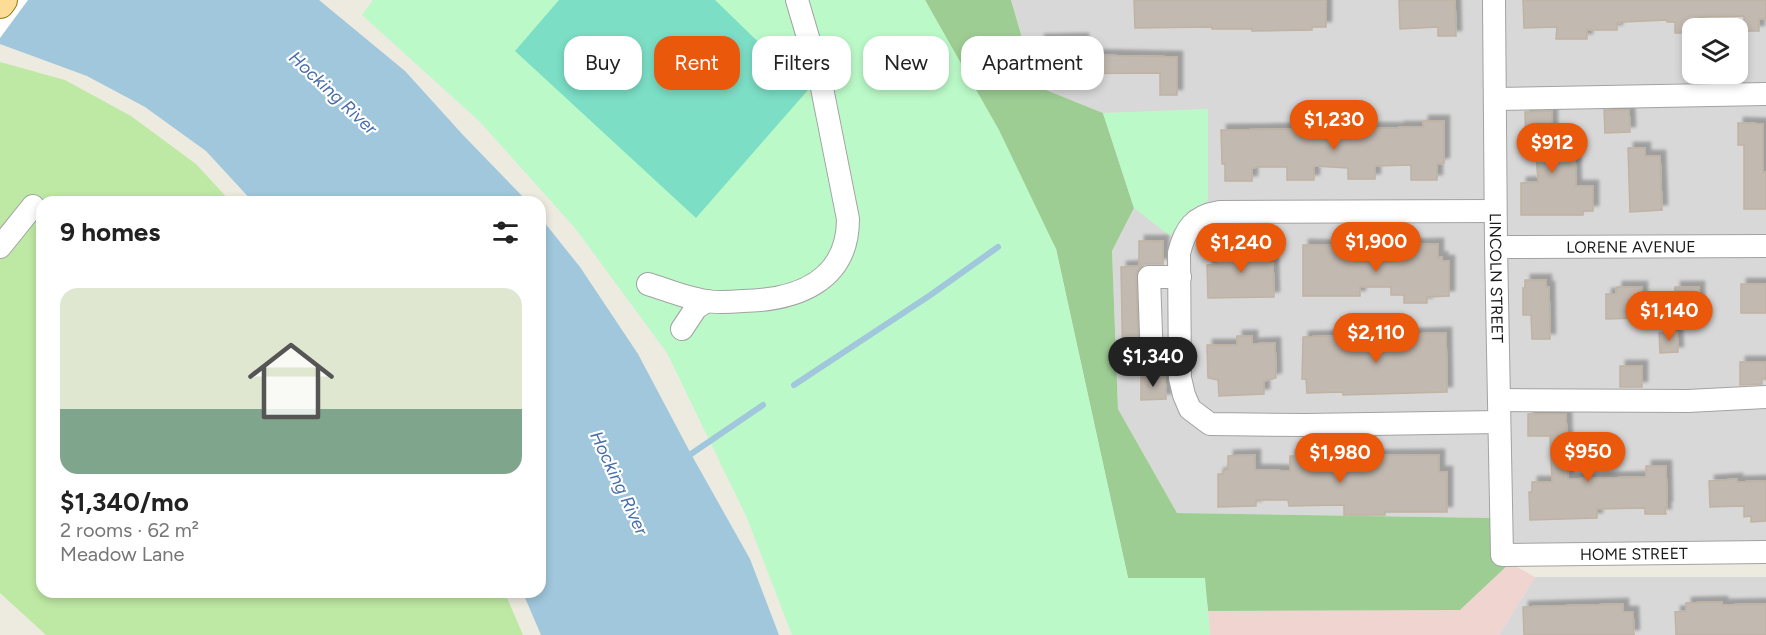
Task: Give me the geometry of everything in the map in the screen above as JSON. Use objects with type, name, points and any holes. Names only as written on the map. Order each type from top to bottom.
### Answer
[{"type":"street","points":[[648,284],[707,301],[758,301],[784,298],[810,287],[831,270],[844,250],[848,236],[848,219],[820,78],[796,0]]},
{"type":"street","name":"LINCOLN STREET","points":[[1494,0],[1495,211],[1502,555]]},
{"type":"street","points":[[1496,99],[1766,94]]},
{"type":"street","points":[[0,248],[33,206]]},
{"type":"street","points":[[1495,211],[1212,213],[1202,217],[1190,227],[1183,237],[1179,253],[1180,378],[1190,409],[1210,424],[1312,425],[1499,411],[1766,397]]},
{"type":"street","name":"LORENE AVENUE","points":[[1496,247],[1766,246]]},
{"type":"street","points":[[1180,277],[1149,277],[1152,362],[1180,361]]},
{"type":"street","points":[[682,329],[696,308],[707,301]]},
{"type":"street","name":"HOME STREET","points":[[1502,555],[1766,552]]},
{"type":"shaded area","points":[[1011,0],[1766,0],[1766,543],[1511,546],[1494,518],[1177,513],[1118,409],[1112,251],[1134,208],[1103,113],[1046,90],[1104,90],[1104,36],[1021,36]]},
{"type":"shaded area","points":[[1510,563],[1535,577],[1499,635],[1210,635],[1208,611],[1460,610]]},
{"type":"shaded area","points":[[1535,577],[1766,577],[1766,635],[1499,635]]},
{"type":"green space","points":[[373,0],[925,0],[945,36],[863,36],[863,90],[949,90],[949,42],[961,63],[961,90],[976,90],[999,130],[1056,249],[1128,578],[1205,578],[1210,635],[792,635],[747,518],[667,353],[575,228],[479,121],[362,15]]},
{"type":"green space","points":[[559,0],[715,0],[752,36],[752,90],[808,90],[696,218],[515,51]]},
{"type":"green space","points":[[925,0],[1011,0],[1021,36],[961,36],[961,68],[949,46],[949,36],[944,36]]},
{"type":"green space","points":[[0,62],[65,80],[131,116],[196,164],[225,196],[36,196],[36,598],[507,598],[523,635],[46,635],[0,593]]},
{"type":"green space","points":[[972,90],[1046,90],[1103,113],[1134,208],[1112,251],[1118,409],[1177,513],[1494,518],[1510,563],[1460,610],[1208,611],[1204,579],[1128,578],[1056,249]]},
{"type":"green space","points":[[1208,109],[1208,201],[1188,211],[1170,236],[1134,208],[1103,113]]},
{"type":"water","name":"Hocking River","points":[[0,0],[319,0],[405,71],[522,196],[247,196],[206,151],[145,107],[87,76],[0,44]]},
{"type":"water","name":"Hocking River","points":[[546,224],[580,267],[638,354],[750,559],[779,635],[541,635],[525,598],[546,598]]},
{"type":"pier","points":[[0,0],[28,0],[0,38]]},
{"type":"building","points":[[1134,0],[1326,0],[1326,27],[1312,27],[1312,30],[1252,31],[1252,29],[1212,29],[1212,27],[1135,28]]},
{"type":"building","points":[[1399,0],[1455,0],[1456,36],[1438,36],[1438,27],[1400,29]]},
{"type":"building","points":[[1523,0],[1766,0],[1766,19],[1759,19],[1759,31],[1748,31],[1748,18],[1744,16],[1682,18],[1682,33],[1675,33],[1675,22],[1667,22],[1667,20],[1623,22],[1617,23],[1617,30],[1587,30],[1587,39],[1556,39],[1557,27],[1524,28]]},
{"type":"building","points":[[1104,55],[1177,57],[1177,95],[1160,95],[1160,73],[1104,73]]},
{"type":"building","points":[[1604,110],[1629,110],[1630,132],[1605,133]]},
{"type":"building","points":[[1552,111],[1552,140],[1557,140],[1557,155],[1575,155],[1576,186],[1593,186],[1593,211],[1583,211],[1583,215],[1521,215],[1521,183],[1538,182],[1536,152],[1526,152],[1525,112]]},
{"type":"building","points":[[1423,121],[1444,121],[1444,163],[1437,164],[1437,180],[1411,180],[1411,165],[1375,166],[1375,179],[1348,179],[1348,168],[1314,166],[1314,180],[1287,180],[1287,167],[1257,167],[1252,168],[1252,181],[1225,181],[1221,130],[1423,127]]},
{"type":"building","points":[[1738,123],[1763,124],[1766,209],[1744,209],[1744,145],[1738,145]]},
{"type":"building","points":[[1628,148],[1645,148],[1645,156],[1660,156],[1662,210],[1630,212]]},
{"type":"building","points":[[1139,241],[1163,241],[1163,264],[1139,264]]},
{"type":"building","points":[[1438,244],[1438,258],[1442,257],[1442,261],[1449,261],[1449,296],[1427,297],[1427,303],[1404,303],[1404,295],[1391,295],[1391,287],[1360,287],[1360,296],[1303,296],[1303,245],[1351,246],[1351,259],[1355,259],[1355,262],[1394,262],[1394,245]]},
{"type":"building","points":[[1263,246],[1264,259],[1269,259],[1269,263],[1273,263],[1274,297],[1208,298],[1207,265],[1218,264],[1217,247]]},
{"type":"building","points":[[1141,266],[1136,277],[1139,362],[1144,375],[1123,375],[1121,267]]},
{"type":"building","points":[[1525,280],[1546,280],[1546,287],[1549,287],[1550,339],[1532,339],[1531,315],[1523,315]]},
{"type":"building","points":[[1741,284],[1766,284],[1766,313],[1741,313]]},
{"type":"building","points":[[1617,287],[1642,287],[1642,318],[1606,319],[1606,294],[1616,294]]},
{"type":"building","points":[[1675,287],[1699,287],[1699,317],[1675,318]]},
{"type":"building","points":[[1677,332],[1678,352],[1660,353],[1659,333]]},
{"type":"building","points":[[1446,333],[1447,392],[1343,395],[1343,392],[1307,393],[1306,379],[1302,379],[1303,337]]},
{"type":"building","points":[[1237,336],[1252,336],[1252,344],[1275,343],[1276,378],[1264,381],[1264,394],[1219,396],[1218,380],[1208,378],[1207,345],[1237,345]]},
{"type":"building","points":[[1740,362],[1766,362],[1766,378],[1762,378],[1762,384],[1740,385]]},
{"type":"building","points":[[1620,366],[1642,366],[1642,387],[1620,387]]},
{"type":"building","points":[[1141,377],[1165,377],[1166,399],[1141,400]]},
{"type":"building","points":[[1528,414],[1566,414],[1568,479],[1646,477],[1646,466],[1666,466],[1666,514],[1645,514],[1645,508],[1597,509],[1597,518],[1530,520],[1529,492],[1532,492],[1532,482],[1552,482],[1550,436],[1528,436]]},
{"type":"building","points":[[1255,455],[1255,470],[1290,471],[1290,456],[1439,455],[1439,472],[1447,472],[1447,512],[1385,512],[1385,515],[1344,515],[1344,505],[1289,506],[1288,500],[1256,500],[1256,506],[1218,507],[1218,474],[1223,474],[1223,471],[1228,470],[1228,456]]},
{"type":"building","points":[[1737,479],[1737,482],[1766,481],[1766,521],[1751,522],[1751,516],[1744,517],[1744,506],[1710,507],[1709,481]]},
{"type":"building","points":[[1722,602],[1722,605],[1766,604],[1766,635],[1676,635],[1675,612],[1686,611],[1686,603]]},
{"type":"building","points":[[1623,604],[1623,612],[1633,612],[1634,635],[1524,635],[1523,607]]},
{"type":"waterway","points":[[794,385],[929,296],[998,247]]},
{"type":"waterway","points":[[691,454],[763,405]]}]
